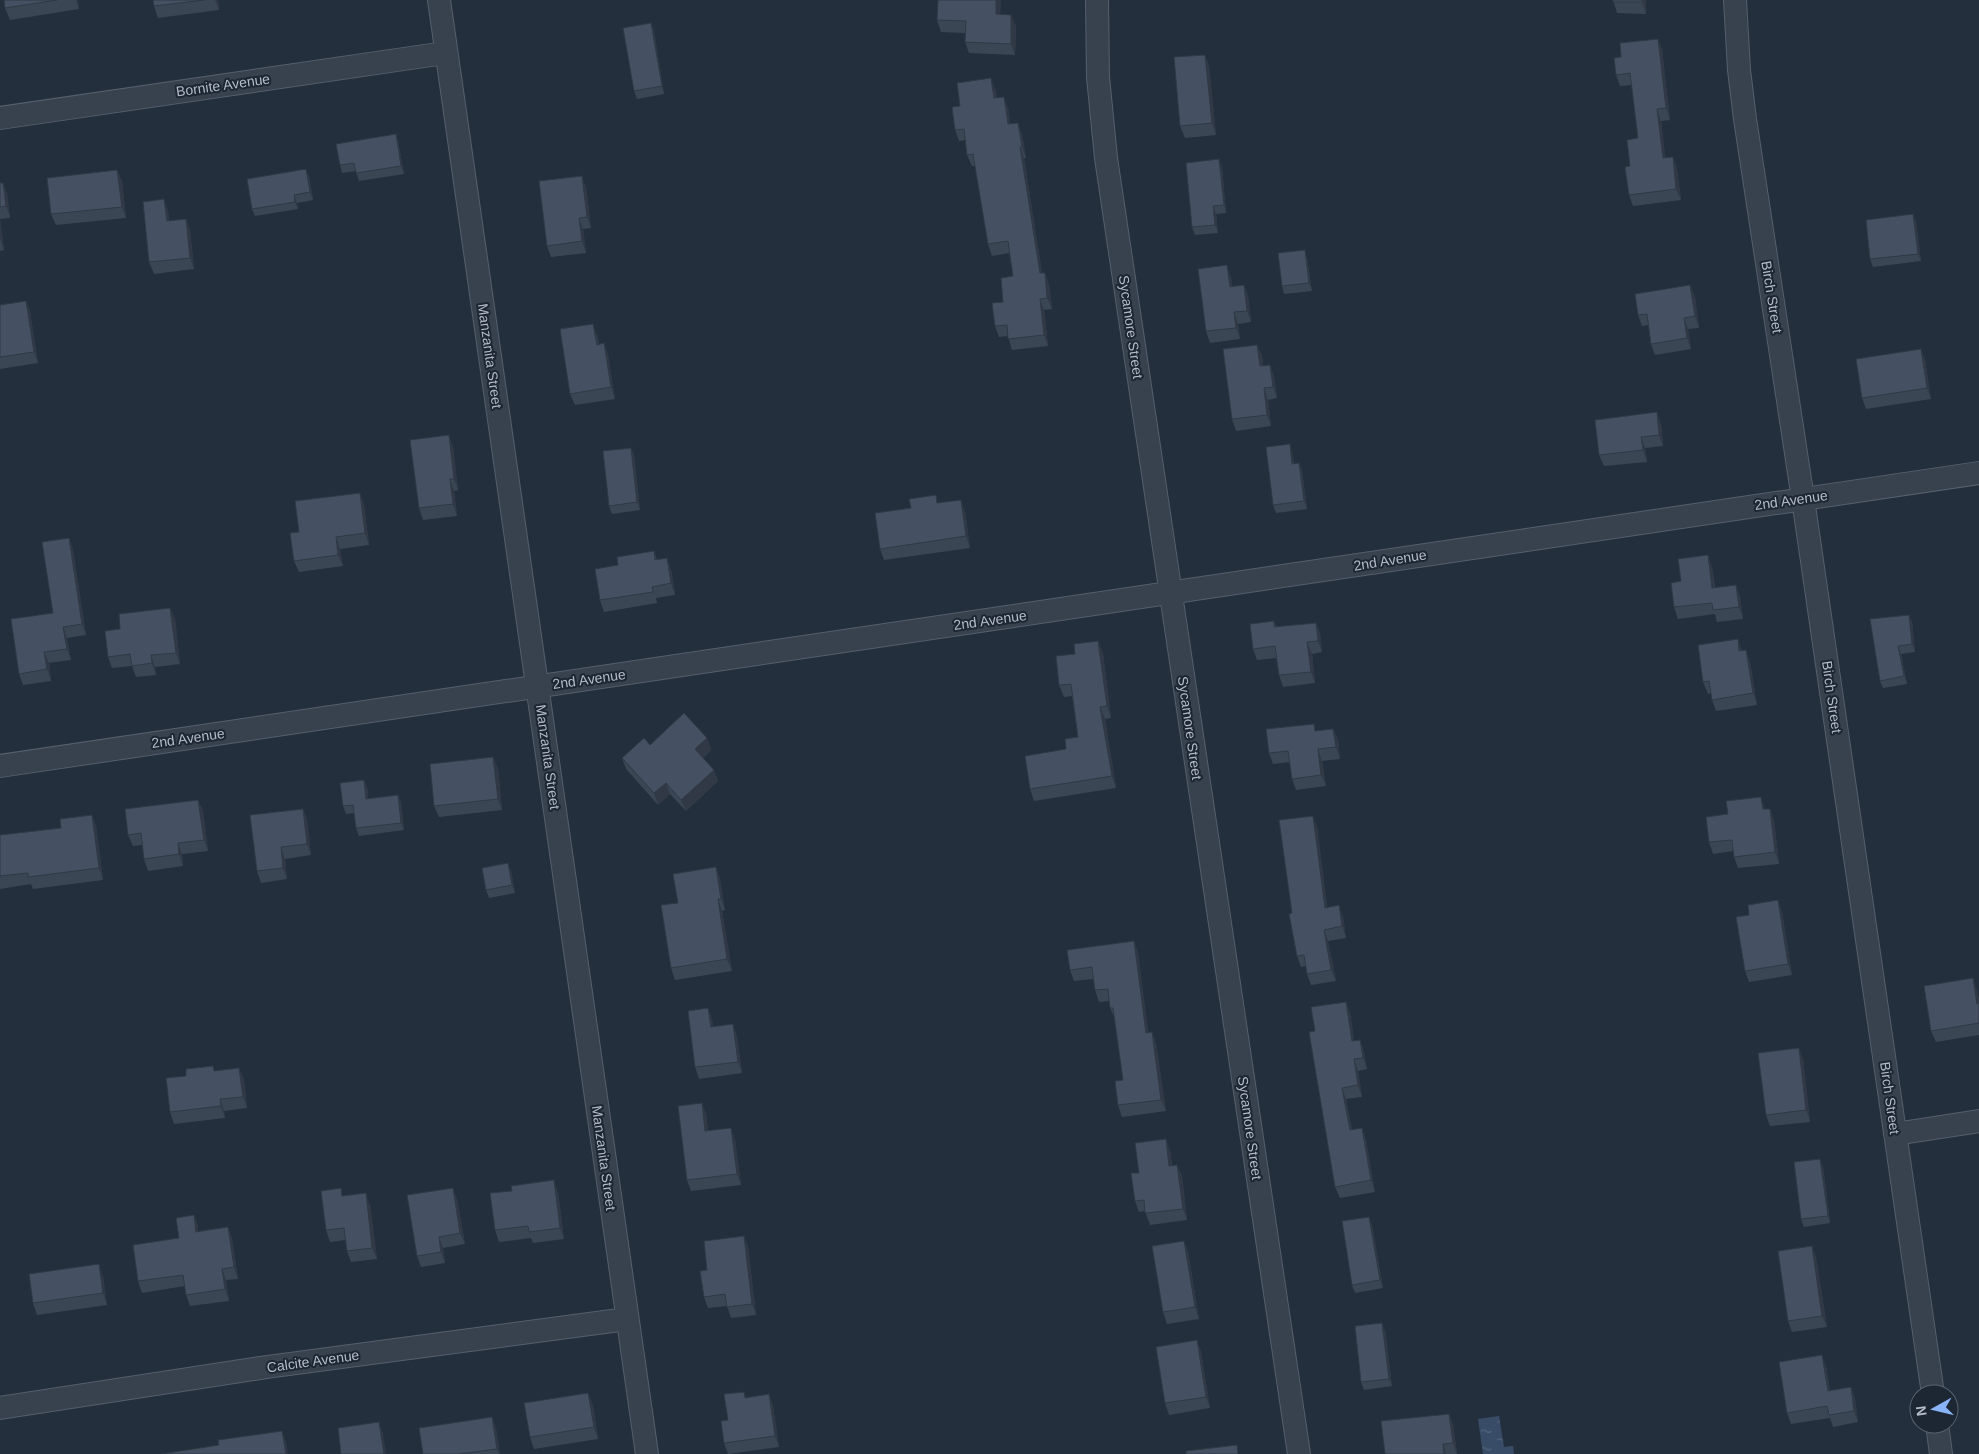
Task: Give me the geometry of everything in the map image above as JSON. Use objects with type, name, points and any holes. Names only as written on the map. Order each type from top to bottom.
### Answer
[{"type":"street","name":"Manzanita Street","points":[[439,0],[445,53],[538,686],[647,1454]]},
{"type":"street","name":"Sycamore Street","points":[[1097,0],[1098,77],[1106,158],[1299,1454]]},
{"type":"street","name":"Birch Street","points":[[1735,0],[1739,70],[1745,119],[1803,499],[1932,1384]]},
{"type":"street","name":"Bornite Avenue","points":[[0,118],[445,53]]},
{"type":"street","name":"2nd Avenue","points":[[0,766],[1979,473]]},
{"type":"street","points":[[1895,1134],[1979,1121]]},
{"type":"street","name":"Calcite Avenue","points":[[0,1408],[267,1367],[627,1318]]},
{"type":"street","points":[[1938,1434],[1941,1454]]},
{"type":"water","points":[[1499,1416],[1504,1447],[1513,1446],[1514,1454],[1483,1454],[1478,1419]]},
{"type":"building","points":[[4,0],[57,0],[5,8]]},
{"type":"building","points":[[153,0],[205,0],[154,6]]},
{"type":"building","points":[[938,0],[996,0],[996,14],[1011,15],[1011,44],[965,42],[966,21],[937,20]]},
{"type":"building","points":[[1613,0],[1642,0],[1642,2],[1613,2]]},
{"type":"building","points":[[651,23],[662,86],[634,91],[623,28]]},
{"type":"building","points":[[1658,39],[1666,108],[1657,109],[1663,158],[1673,157],[1676,189],[1629,195],[1625,167],[1630,166],[1627,140],[1638,138],[1630,73],[1616,75],[1614,58],[1621,57],[1620,43]]},
{"type":"building","points":[[1205,55],[1212,123],[1180,126],[1174,57]]},
{"type":"building","points":[[991,78],[994,98],[1004,97],[1008,124],[1018,123],[1022,147],[1020,147],[1040,273],[1045,273],[1047,298],[1040,299],[1044,335],[1008,339],[1007,325],[995,326],[992,303],[1003,302],[1001,278],[1013,276],[1008,241],[988,244],[973,154],[967,155],[964,129],[955,130],[952,107],[960,106],[957,83]]},
{"type":"building","points":[[396,134],[401,166],[356,173],[354,163],[340,165],[336,144]]},
{"type":"building","points":[[1219,159],[1224,205],[1213,206],[1215,225],[1192,227],[1186,163]]},
{"type":"building","points":[[306,169],[310,192],[294,195],[295,202],[252,209],[247,179]]},
{"type":"building","points":[[117,170],[122,207],[51,214],[47,178]]},
{"type":"building","points":[[582,176],[587,217],[579,218],[582,241],[547,246],[539,181]]},
{"type":"building","points":[[0,183],[3,183],[6,206],[0,207]]},
{"type":"building","points":[[164,199],[167,221],[186,219],[190,258],[149,262],[143,202]]},
{"type":"building","points":[[1913,214],[1918,254],[1870,259],[1866,220]]},
{"type":"building","points":[[1305,250],[1309,283],[1282,286],[1278,253]]},
{"type":"building","points":[[1227,265],[1230,287],[1244,285],[1247,311],[1234,312],[1236,328],[1206,331],[1198,269]]},
{"type":"building","points":[[1690,285],[1695,316],[1684,318],[1687,338],[1651,344],[1647,314],[1638,315],[1635,294]]},
{"type":"building","points":[[26,301],[34,352],[0,357],[0,305]]},
{"type":"building","points":[[593,324],[597,345],[604,343],[611,387],[570,394],[560,329]]},
{"type":"building","points":[[1257,345],[1260,366],[1270,365],[1273,387],[1264,388],[1267,415],[1232,419],[1223,349]]},
{"type":"building","points":[[1921,349],[1927,388],[1862,398],[1856,359]]},
{"type":"building","points":[[1657,412],[1659,435],[1641,437],[1643,450],[1599,455],[1595,420]]},
{"type":"building","points":[[449,435],[454,479],[450,479],[453,504],[419,508],[410,440]]},
{"type":"building","points":[[1290,444],[1292,464],[1299,463],[1304,501],[1273,505],[1266,447]]},
{"type":"building","points":[[631,448],[637,502],[609,506],[603,451]]},
{"type":"building","points":[[360,493],[365,533],[336,537],[338,555],[294,561],[290,533],[299,532],[295,501]]},
{"type":"building","points":[[936,495],[937,503],[961,500],[966,536],[880,549],[875,513],[911,508],[909,499]]},
{"type":"building","points":[[69,538],[82,624],[63,627],[67,649],[44,652],[47,669],[19,674],[11,619],[53,613],[42,542]]},
{"type":"building","points":[[654,551],[655,560],[667,558],[671,583],[652,587],[653,592],[600,600],[595,569],[618,565],[617,557]]},
{"type":"building","points":[[1708,555],[1712,588],[1736,585],[1739,607],[1713,610],[1712,603],[1674,607],[1671,583],[1681,581],[1678,559]]},
{"type":"building","points":[[170,608],[176,653],[151,655],[152,663],[132,666],[130,654],[108,657],[105,631],[120,629],[119,614]]},
{"type":"building","points":[[1909,615],[1912,644],[1898,646],[1904,676],[1880,681],[1870,619]]},
{"type":"building","points":[[1274,621],[1274,627],[1316,623],[1318,641],[1307,642],[1311,672],[1279,675],[1275,646],[1253,649],[1250,624]]},
{"type":"building","points":[[1738,639],[1739,651],[1746,650],[1753,693],[1712,700],[1709,681],[1703,682],[1698,645]]},
{"type":"building","points":[[1098,641],[1107,706],[1100,707],[1112,776],[1030,789],[1025,756],[1066,749],[1065,739],[1078,737],[1071,684],[1059,685],[1056,656],[1075,654],[1074,644]]},
{"type":"building","points":[[684,713],[707,738],[695,749],[714,770],[681,800],[666,783],[654,793],[622,758],[644,738],[650,745]]},
{"type":"building","points":[[1314,724],[1315,731],[1333,729],[1336,747],[1318,749],[1321,775],[1292,779],[1288,751],[1269,753],[1266,729]]},
{"type":"building","points":[[493,757],[498,799],[434,806],[430,764]]},
{"type":"building","points":[[364,780],[366,799],[398,795],[401,823],[356,828],[353,805],[343,806],[340,783]]},
{"type":"building","points":[[1761,797],[1763,809],[1770,809],[1775,852],[1734,857],[1732,840],[1709,842],[1706,817],[1728,814],[1726,801]]},
{"type":"building","points":[[198,800],[204,840],[178,843],[179,854],[144,859],[141,833],[128,835],[125,809]]},
{"type":"building","points":[[303,809],[307,844],[281,847],[283,868],[257,871],[250,815]]},
{"type":"building","points":[[92,815],[99,868],[28,877],[28,873],[0,876],[0,835],[61,828],[60,819]]},
{"type":"building","points":[[1313,816],[1325,908],[1339,905],[1342,926],[1324,930],[1331,970],[1307,974],[1304,955],[1297,956],[1289,914],[1292,913],[1279,820]]},
{"type":"building","points":[[508,863],[512,885],[486,890],[482,868]]},
{"type":"building","points":[[716,867],[721,899],[718,899],[727,959],[671,968],[661,905],[678,903],[673,874]]},
{"type":"building","points":[[1778,900],[1788,964],[1745,971],[1736,917],[1749,915],[1748,905]]},
{"type":"building","points":[[1134,941],[1146,1033],[1152,1032],[1161,1100],[1118,1105],[1115,1081],[1123,1080],[1113,1008],[1110,1008],[1108,989],[1095,990],[1092,967],[1070,970],[1067,950]]},
{"type":"building","points":[[1973,978],[1977,1004],[1979,1003],[1979,1023],[1931,1031],[1924,986]]},
{"type":"building","points":[[1346,1002],[1352,1041],[1360,1040],[1363,1058],[1354,1059],[1358,1085],[1342,1088],[1350,1130],[1362,1128],[1371,1180],[1335,1187],[1309,1032],[1315,1031],[1311,1007]]},
{"type":"building","points":[[708,1008],[711,1027],[733,1024],[738,1062],[695,1067],[688,1011]]},
{"type":"building","points":[[1799,1048],[1806,1110],[1766,1115],[1758,1053]]},
{"type":"building","points":[[213,1066],[214,1071],[239,1068],[243,1097],[220,1099],[221,1106],[170,1112],[166,1078],[186,1076],[186,1069]]},
{"type":"building","points":[[702,1103],[705,1131],[731,1128],[737,1174],[687,1180],[678,1106]]},
{"type":"building","points":[[1166,1139],[1169,1166],[1177,1165],[1183,1209],[1145,1213],[1144,1200],[1135,1201],[1131,1173],[1139,1173],[1135,1143]]},
{"type":"building","points":[[1820,1159],[1828,1216],[1801,1219],[1794,1162]]},
{"type":"building","points":[[554,1180],[560,1228],[529,1232],[528,1226],[495,1230],[490,1193],[512,1191],[511,1186]]},
{"type":"building","points":[[341,1188],[342,1196],[366,1193],[372,1248],[347,1251],[344,1228],[326,1230],[321,1191]]},
{"type":"building","points":[[453,1188],[460,1233],[439,1237],[441,1252],[417,1256],[407,1195]]},
{"type":"building","points":[[194,1215],[196,1232],[228,1227],[234,1267],[222,1269],[225,1289],[186,1295],[183,1275],[138,1281],[133,1245],[179,1238],[176,1218]]},
{"type":"building","points":[[1369,1217],[1380,1280],[1352,1285],[1342,1221]]},
{"type":"building","points":[[744,1236],[752,1304],[727,1307],[725,1294],[704,1297],[700,1271],[707,1270],[704,1241]]},
{"type":"building","points":[[1184,1241],[1195,1307],[1163,1312],[1152,1246]]},
{"type":"building","points":[[1812,1246],[1822,1316],[1788,1321],[1778,1251]]},
{"type":"building","points":[[99,1264],[103,1293],[33,1303],[29,1274]]},
{"type":"building","points":[[1382,1323],[1389,1379],[1361,1382],[1355,1326]]},
{"type":"building","points":[[1197,1340],[1206,1397],[1165,1403],[1156,1347]]},
{"type":"building","points":[[1822,1355],[1828,1391],[1851,1387],[1854,1411],[1829,1415],[1827,1406],[1787,1413],[1779,1362]]},
{"type":"building","points":[[744,1392],[745,1398],[769,1394],[775,1436],[724,1443],[721,1421],[728,1420],[724,1394]]},
{"type":"building","points":[[588,1393],[594,1427],[530,1437],[524,1403]]},
{"type":"building","points":[[1449,1414],[1453,1443],[1443,1444],[1444,1454],[1385,1454],[1381,1421]]},
{"type":"building","points":[[492,1417],[497,1449],[458,1454],[423,1454],[419,1428]]},
{"type":"building","points":[[379,1422],[384,1454],[341,1454],[338,1428]]},
{"type":"building","points":[[282,1431],[286,1454],[161,1454],[219,1445],[218,1440]]},
{"type":"building","points":[[1237,1445],[1238,1454],[1186,1454],[1186,1451]]}]
